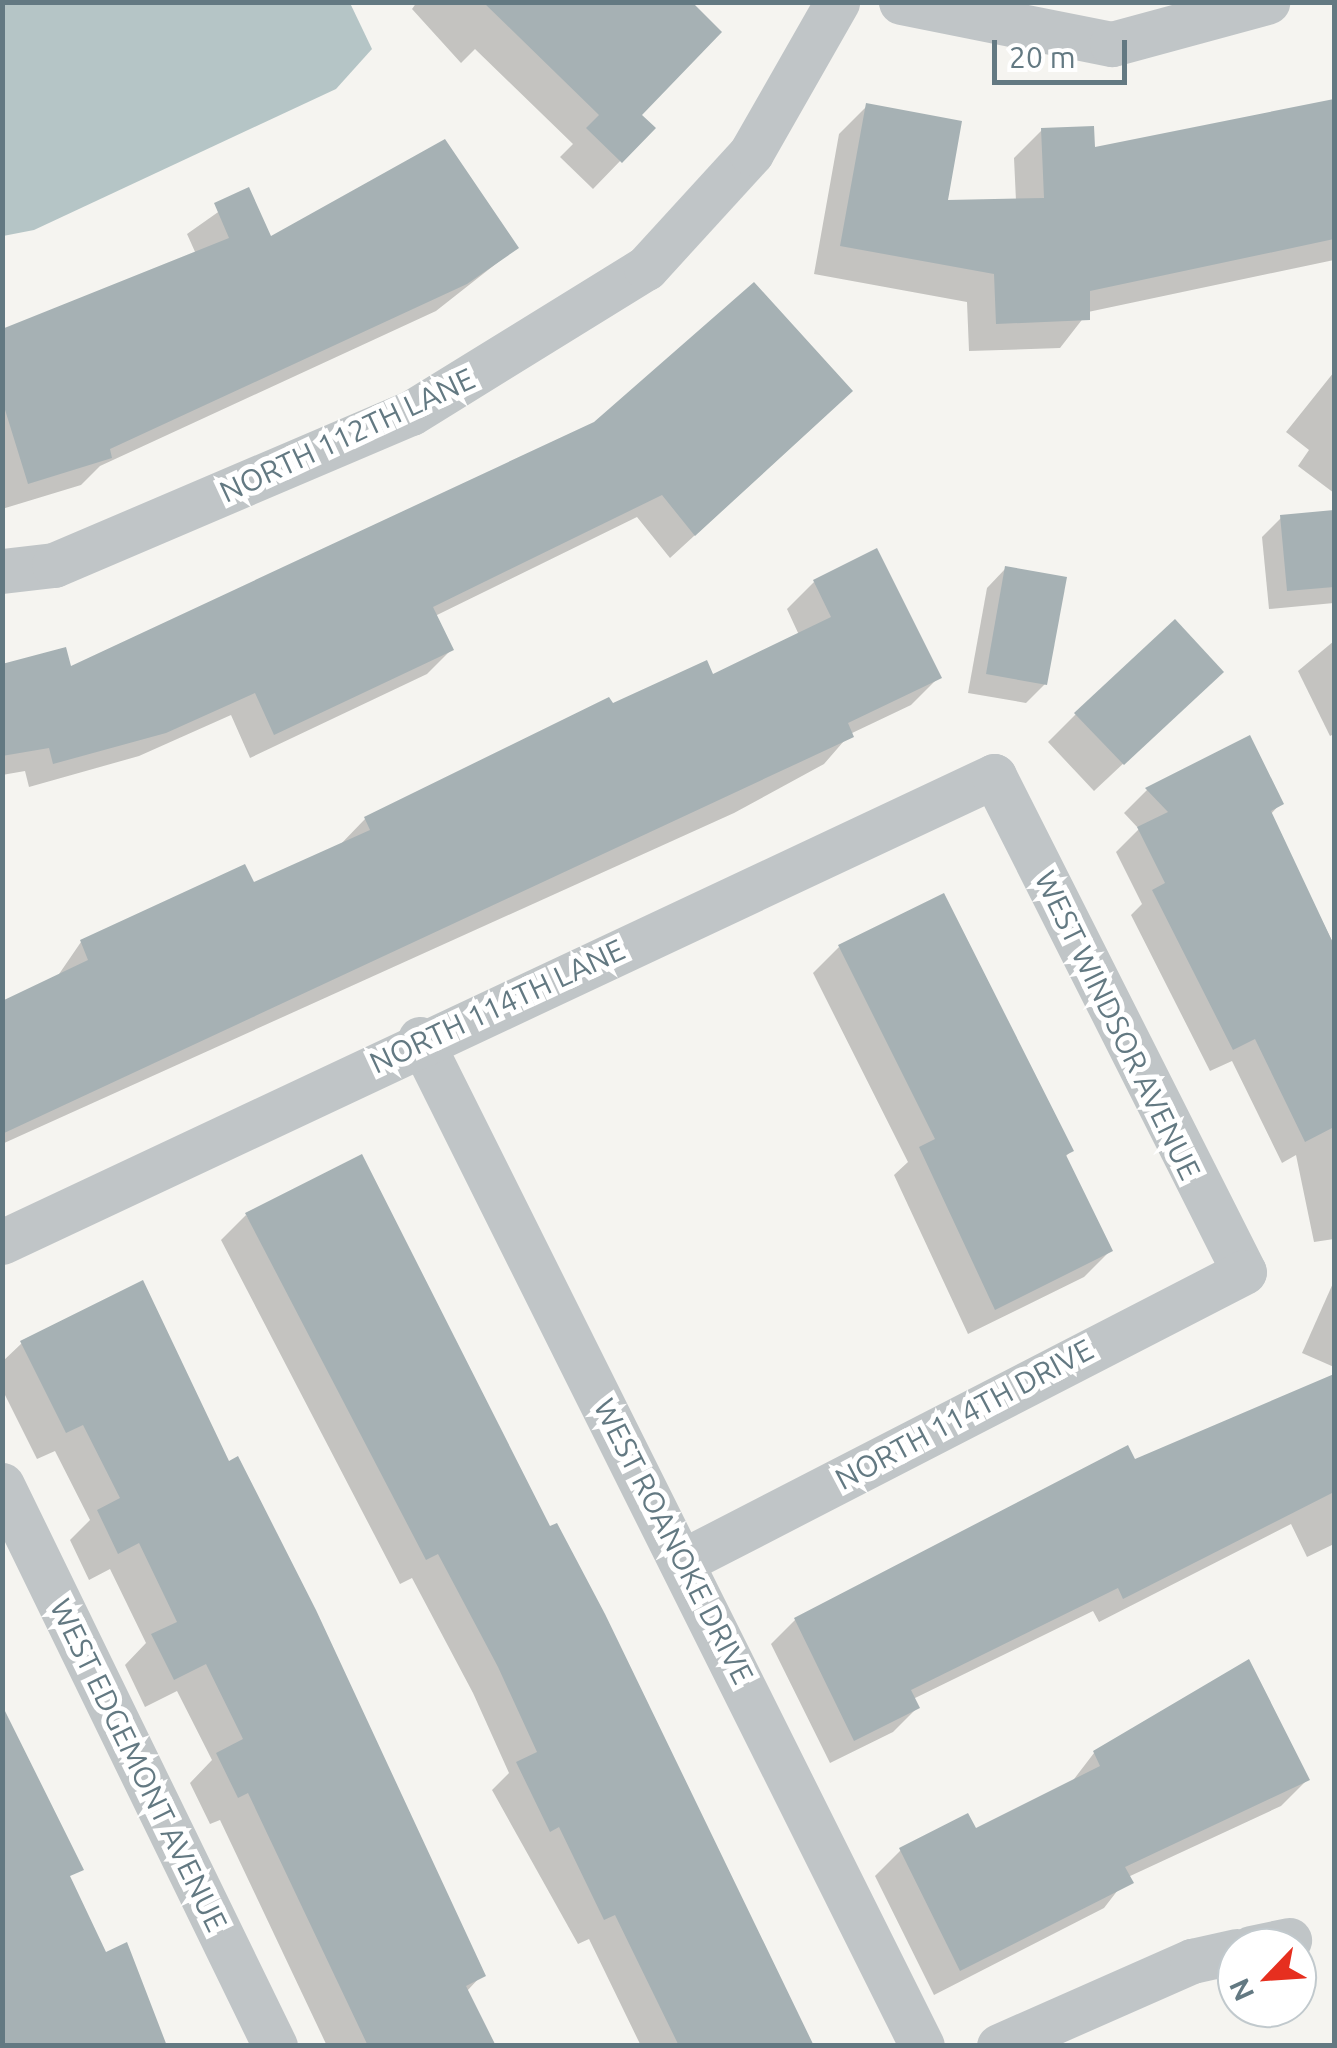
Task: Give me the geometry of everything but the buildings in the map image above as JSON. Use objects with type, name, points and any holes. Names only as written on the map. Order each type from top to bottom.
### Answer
[{"type":"street","name":"NORTH 112TH LANE","points":[[2,571],[54,565],[411,413],[646,268],[751,153],[837,2]]},
{"type":"street","points":[[901,2],[1112,44],[1267,2]]},
{"type":"street","name":"NORTH 114TH LANE","points":[[2,1242],[420,1039],[994,776]]},
{"type":"street","name":"WEST WINDSOR AVENUE","points":[[994,776],[1244,1272]]},
{"type":"street","name":"WEST ROANOKE DRIVE","points":[[420,1039],[685,1560],[922,2046]]},
{"type":"street","name":"NORTH 114TH DRIVE","points":[[685,1560],[1244,1272]]},
{"type":"street","name":"WEST EDGEMONT AVENUE","points":[[2,1485],[275,2046]]},
{"type":"street","points":[[999,2046],[1192,1960],[1217,1955]]},
{"type":"shaded area","points":[[3,2],[350,3],[372,49],[336,89],[34,230],[3,236]]}]
